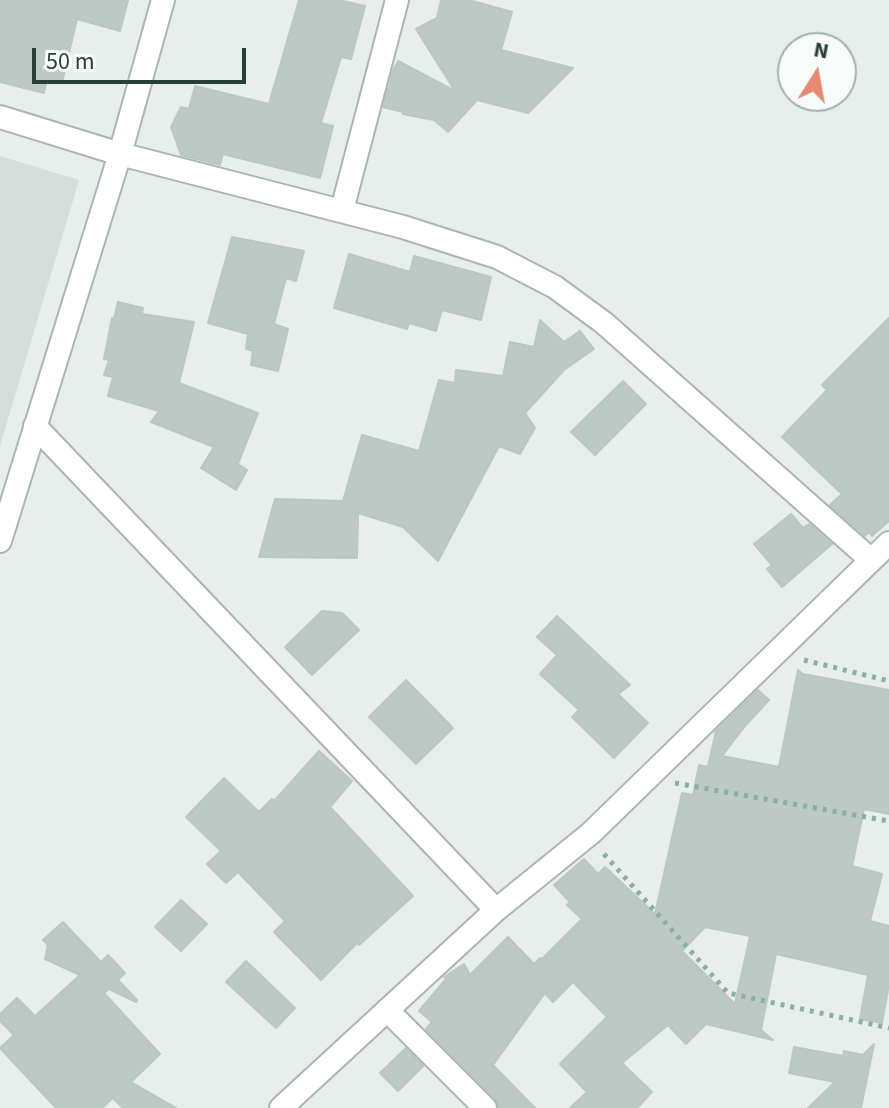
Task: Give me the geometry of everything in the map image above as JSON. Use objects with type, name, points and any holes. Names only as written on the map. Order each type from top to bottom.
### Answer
[{"type":"street","points":[[0,541],[120,154],[163,0]]},
{"type":"street","points":[[342,210],[397,0]]},
{"type":"street","points":[[0,117],[120,154],[342,210],[497,257],[555,287],[604,323],[871,560]]},
{"type":"street","points":[[35,426],[496,910]]},
{"type":"street","points":[[281,1108],[496,910],[587,836],[889,543]]},
{"type":"street","points":[[387,1010],[485,1108]]},
{"type":"path","points":[[776,653],[889,681]]},
{"type":"path","points":[[647,778],[889,821]]},
{"type":"path","points":[[587,836],[728,993],[889,1028]]},
{"type":"shaded area","points":[[0,156],[79,180],[0,446]]},
{"type":"building","points":[[0,0],[128,0],[120,31],[77,19],[62,82],[47,79],[44,93],[0,82]]},
{"type":"building","points":[[299,0],[339,0],[365,6],[351,59],[341,57],[321,123],[333,126],[320,178],[223,154],[220,165],[181,155],[171,127],[181,107],[189,109],[195,86],[269,104]]},
{"type":"building","points":[[441,0],[469,0],[512,12],[501,50],[573,68],[528,113],[477,100],[448,132],[434,120],[383,107],[398,61],[455,91],[416,29],[437,18]]},
{"type":"building","points":[[232,237],[304,251],[296,281],[286,278],[274,324],[288,329],[278,371],[251,365],[253,351],[246,349],[248,334],[208,323]]},
{"type":"building","points":[[349,254],[410,272],[414,256],[491,277],[481,320],[442,310],[436,331],[409,323],[407,329],[334,308]]},
{"type":"building","points":[[118,302],[143,308],[142,314],[194,322],[179,383],[258,413],[238,464],[247,470],[236,490],[201,468],[214,447],[151,422],[159,411],[108,396],[113,377],[104,375],[109,360],[104,359]]},
{"type":"building","points":[[889,318],[889,521],[872,536],[869,532],[865,536],[830,505],[842,494],[782,437],[827,390],[822,385]]},
{"type":"building","points":[[540,320],[564,342],[580,331],[594,349],[564,370],[525,413],[535,428],[520,454],[499,446],[438,561],[403,527],[358,513],[357,558],[259,557],[275,499],[343,501],[362,435],[419,451],[439,380],[455,383],[456,370],[503,376],[510,342],[534,347]]},
{"type":"building","points":[[623,381],[646,404],[595,455],[571,432]]},
{"type":"building","points":[[791,514],[803,528],[809,524],[832,544],[782,587],[767,569],[772,565],[754,544]]},
{"type":"building","points":[[322,611],[342,613],[359,630],[312,675],[285,647]]},
{"type":"building","points":[[557,616],[630,685],[618,694],[648,723],[614,758],[572,717],[579,710],[540,674],[557,655],[537,637]]},
{"type":"building","points":[[798,670],[803,674],[889,690],[889,814],[864,809],[852,866],[882,874],[870,921],[889,926],[889,984],[882,1023],[860,1019],[868,975],[776,954],[761,1030],[773,1040],[706,1024],[686,1044],[668,1025],[622,1063],[652,1092],[637,1108],[570,1108],[587,1092],[560,1064],[607,1017],[573,982],[553,1002],[545,993],[493,1065],[535,1108],[499,1108],[495,1098],[426,1029],[432,1022],[419,1011],[446,979],[444,977],[464,964],[470,975],[508,937],[534,964],[541,960],[582,919],[567,905],[570,902],[554,885],[584,859],[598,874],[605,867],[655,914],[682,793],[693,795],[699,765],[708,767],[716,731],[758,690],[769,700],[722,756],[779,767]],"holes":[[[705,927],[750,936],[735,1004],[682,951]]]},
{"type":"building","points":[[406,680],[453,728],[416,764],[369,717]]},
{"type":"building","points":[[319,751],[352,781],[330,807],[413,896],[359,945],[357,943],[321,980],[274,932],[285,921],[238,872],[226,883],[207,864],[221,851],[186,817],[224,778],[259,812],[272,799],[274,801]]},
{"type":"building","points":[[181,900],[207,924],[181,951],[155,927]]},
{"type":"building","points":[[63,922],[101,962],[108,955],[125,973],[118,980],[136,1002],[109,989],[104,993],[160,1054],[131,1082],[176,1108],[123,1108],[113,1098],[102,1108],[56,1108],[0,1048],[14,1035],[0,1021],[0,1014],[17,998],[35,1016],[80,975],[45,959],[48,945],[43,940]]},
{"type":"building","points":[[246,961],[295,1008],[276,1028],[226,982]]},
{"type":"building","points":[[874,1044],[861,1108],[808,1108],[835,1082],[789,1073],[794,1047],[843,1056],[844,1051],[863,1055]]},
{"type":"building","points":[[406,1048],[423,1066],[398,1091],[380,1073]]}]
